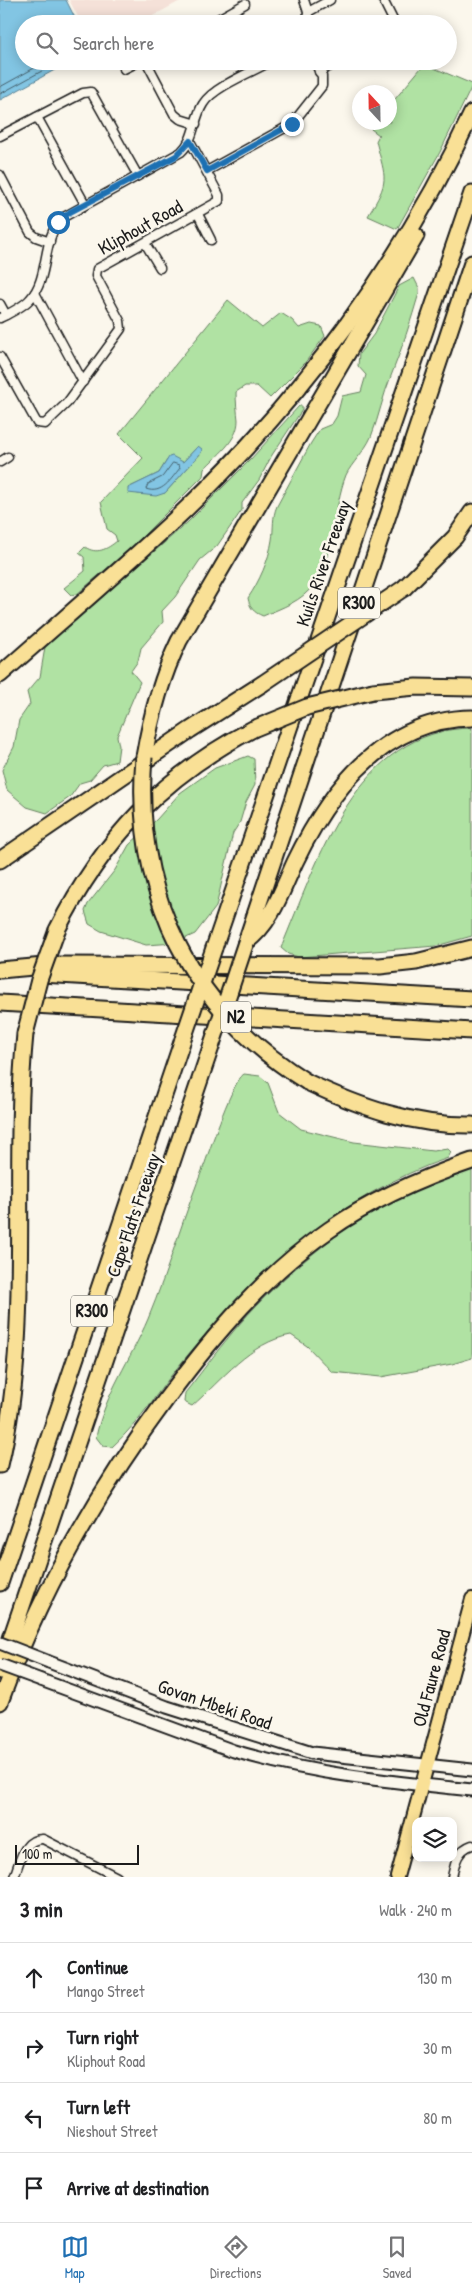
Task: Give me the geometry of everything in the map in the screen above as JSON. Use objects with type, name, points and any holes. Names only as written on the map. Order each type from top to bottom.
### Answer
[{"type":"highway","points":[[0,675],[187,508],[226,469],[292,394],[379,278],[431,190],[472,113]]},
{"type":"highway","points":[[472,128],[421,227],[183,633],[166,668],[149,729],[144,757],[142,801],[148,857],[163,912],[188,963],[221,1010],[266,1054],[307,1082],[347,1101],[376,1111],[416,1121],[472,1125]]},
{"type":"highway","name":"Kuils River Freeway","points":[[214,948],[472,193]]},
{"type":"highway","name":"R300","points":[[246,942],[472,263]]},
{"type":"highway","points":[[0,860],[182,735],[262,684],[404,588],[455,537],[472,512]]},
{"type":"highway","points":[[0,1465],[15,1374],[20,1104],[25,1034],[39,980],[57,930],[88,875],[128,823],[163,788],[205,756],[253,729],[307,707],[373,691],[416,686],[472,688]]},
{"type":"highway","points":[[246,942],[266,924],[314,826],[352,774],[390,741],[415,729],[436,722],[472,718]]},
{"type":"highway","name":"Cape Flats Freeway","points":[[0,1671],[246,942]]},
{"type":"highway","name":"Cape Flats Freeway","points":[[0,1583],[214,948]]},
{"type":"highway","points":[[0,971],[55,965],[380,966],[416,962],[472,948]]},
{"type":"highway","name":"N2","points":[[0,971],[472,998]]},
{"type":"highway","name":"N2","points":[[0,1003],[472,1031]]},
{"type":"highway","points":[[0,1702],[31,1626],[101,1493],[130,1448],[195,1360],[272,1276],[329,1230],[403,1188],[472,1161]]},
{"type":"main road","name":"Old Faure Road","points":[[396,1877],[472,1599]]},
{"type":"main road","name":"Govan Mbeki Road","points":[[0,1643],[167,1706],[312,1753],[472,1770]]},
{"type":"main road","name":"Govan Mbeki Road","points":[[0,1665],[234,1751],[266,1760],[313,1771],[472,1790]]},
{"type":"street","points":[[304,0],[308,15]]},
{"type":"street","points":[[308,12],[330,0]]},
{"type":"street","points":[[383,0],[390,15]]},
{"type":"street","points":[[225,15],[244,4]]},
{"type":"street","points":[[151,70],[174,114],[180,119],[196,124]]},
{"type":"street","points":[[0,304],[3,316],[24,304],[35,293],[58,222],[70,212],[181,152],[190,141],[204,103],[209,96],[256,70]]},
{"type":"street","points":[[207,171],[292,124],[320,88],[322,80],[319,72],[323,70]]},
{"type":"street","points":[[0,136],[83,93],[91,92],[138,176]]},
{"type":"street","points":[[37,117],[85,204]]},
{"type":"street","name":"Kliphout Road","points":[[0,357],[35,421],[40,424],[47,422],[67,404],[121,329],[120,322],[96,276],[97,269],[218,203],[220,199],[190,141]]},
{"type":"street","points":[[0,175],[30,232],[36,237],[50,242]]},
{"type":"street","points":[[198,214],[211,240]]},
{"type":"street","points":[[145,243],[160,268]]},
{"type":"street","points":[[35,293],[83,382]]},
{"type":"street","points":[[0,462],[8,457]]},
{"type":"street","points":[[14,1877],[25,1848],[29,1843],[38,1838],[117,1877]]},
{"type":"street","points":[[452,1877],[458,1855],[472,1845]]},
{"type":"shaded area","points":[[69,0],[182,0],[154,15],[77,15]]},
{"type":"green space","points":[[419,70],[439,70],[472,84],[440,152],[397,229],[368,216],[380,194],[384,180],[376,141],[379,135],[372,130],[397,130],[397,97]]},
{"type":"green space","points":[[414,278],[419,288],[419,293],[413,314],[371,437],[346,475],[338,502],[330,545],[321,572],[314,584],[304,595],[284,607],[263,616],[252,609],[248,598],[260,578],[269,555],[274,514],[277,506],[320,429],[332,424],[337,416],[342,396],[361,392],[366,375],[358,366],[359,354],[374,334],[399,286]]},
{"type":"green space","points":[[228,300],[262,328],[281,313],[292,320],[299,328],[311,324],[321,326],[325,336],[304,364],[270,398],[257,386],[245,386],[236,392],[238,420],[235,435],[204,469],[203,476],[133,546],[77,594],[71,595],[64,588],[85,571],[84,557],[79,553],[85,547],[94,551],[102,550],[117,541],[115,535],[107,529],[101,502],[143,458],[119,434]],"holes":[[[198,446],[201,453],[165,493],[138,494],[128,488],[159,473],[167,460],[183,462]]]},
{"type":"green space","points":[[299,406],[302,406],[302,410],[272,455],[259,480],[242,503],[242,510],[217,546],[200,560],[175,597],[162,611],[163,622],[141,648],[138,661],[131,671],[140,682],[117,736],[119,746],[117,761],[103,765],[90,780],[80,783],[70,797],[47,813],[27,807],[7,790],[2,770],[14,747],[19,720],[30,704],[27,692],[40,677],[45,647],[188,522],[250,460]]},
{"type":"green space","points":[[472,728],[472,936],[436,946],[299,957],[288,954],[281,948],[310,877],[327,840],[347,806],[370,775],[398,751],[432,734]]},
{"type":"green space","points":[[248,756],[254,759],[255,785],[246,802],[240,822],[233,833],[216,907],[195,934],[175,943],[146,945],[101,931],[89,924],[85,911],[88,904],[115,870],[129,845],[157,819],[180,793],[215,768]]},
{"type":"green space","points":[[244,1074],[260,1076],[268,1083],[279,1112],[301,1129],[354,1142],[433,1151],[448,1149],[451,1152],[448,1158],[409,1173],[372,1192],[337,1214],[272,1266],[214,1325],[123,1437],[112,1447],[103,1446],[96,1437],[100,1421],[112,1391],[148,1319],[223,1114],[234,1088]]},
{"type":"green space","points":[[472,1170],[472,1358],[452,1364],[381,1377],[332,1372],[307,1346],[291,1335],[262,1345],[237,1363],[192,1406],[184,1402],[185,1393],[232,1333],[265,1296],[304,1261],[366,1215],[397,1198],[428,1184]]},
{"type":"water","points":[[0,0],[66,0],[74,15],[15,15],[15,70],[55,70],[0,100]]},
{"type":"water","points":[[198,446],[202,449],[201,453],[165,493],[156,496],[128,493],[128,488],[159,473],[169,457],[172,456],[183,462]]},
{"type":"route","points":[[58,222],[70,212],[176,156],[190,141],[207,171],[292,124]]}]
